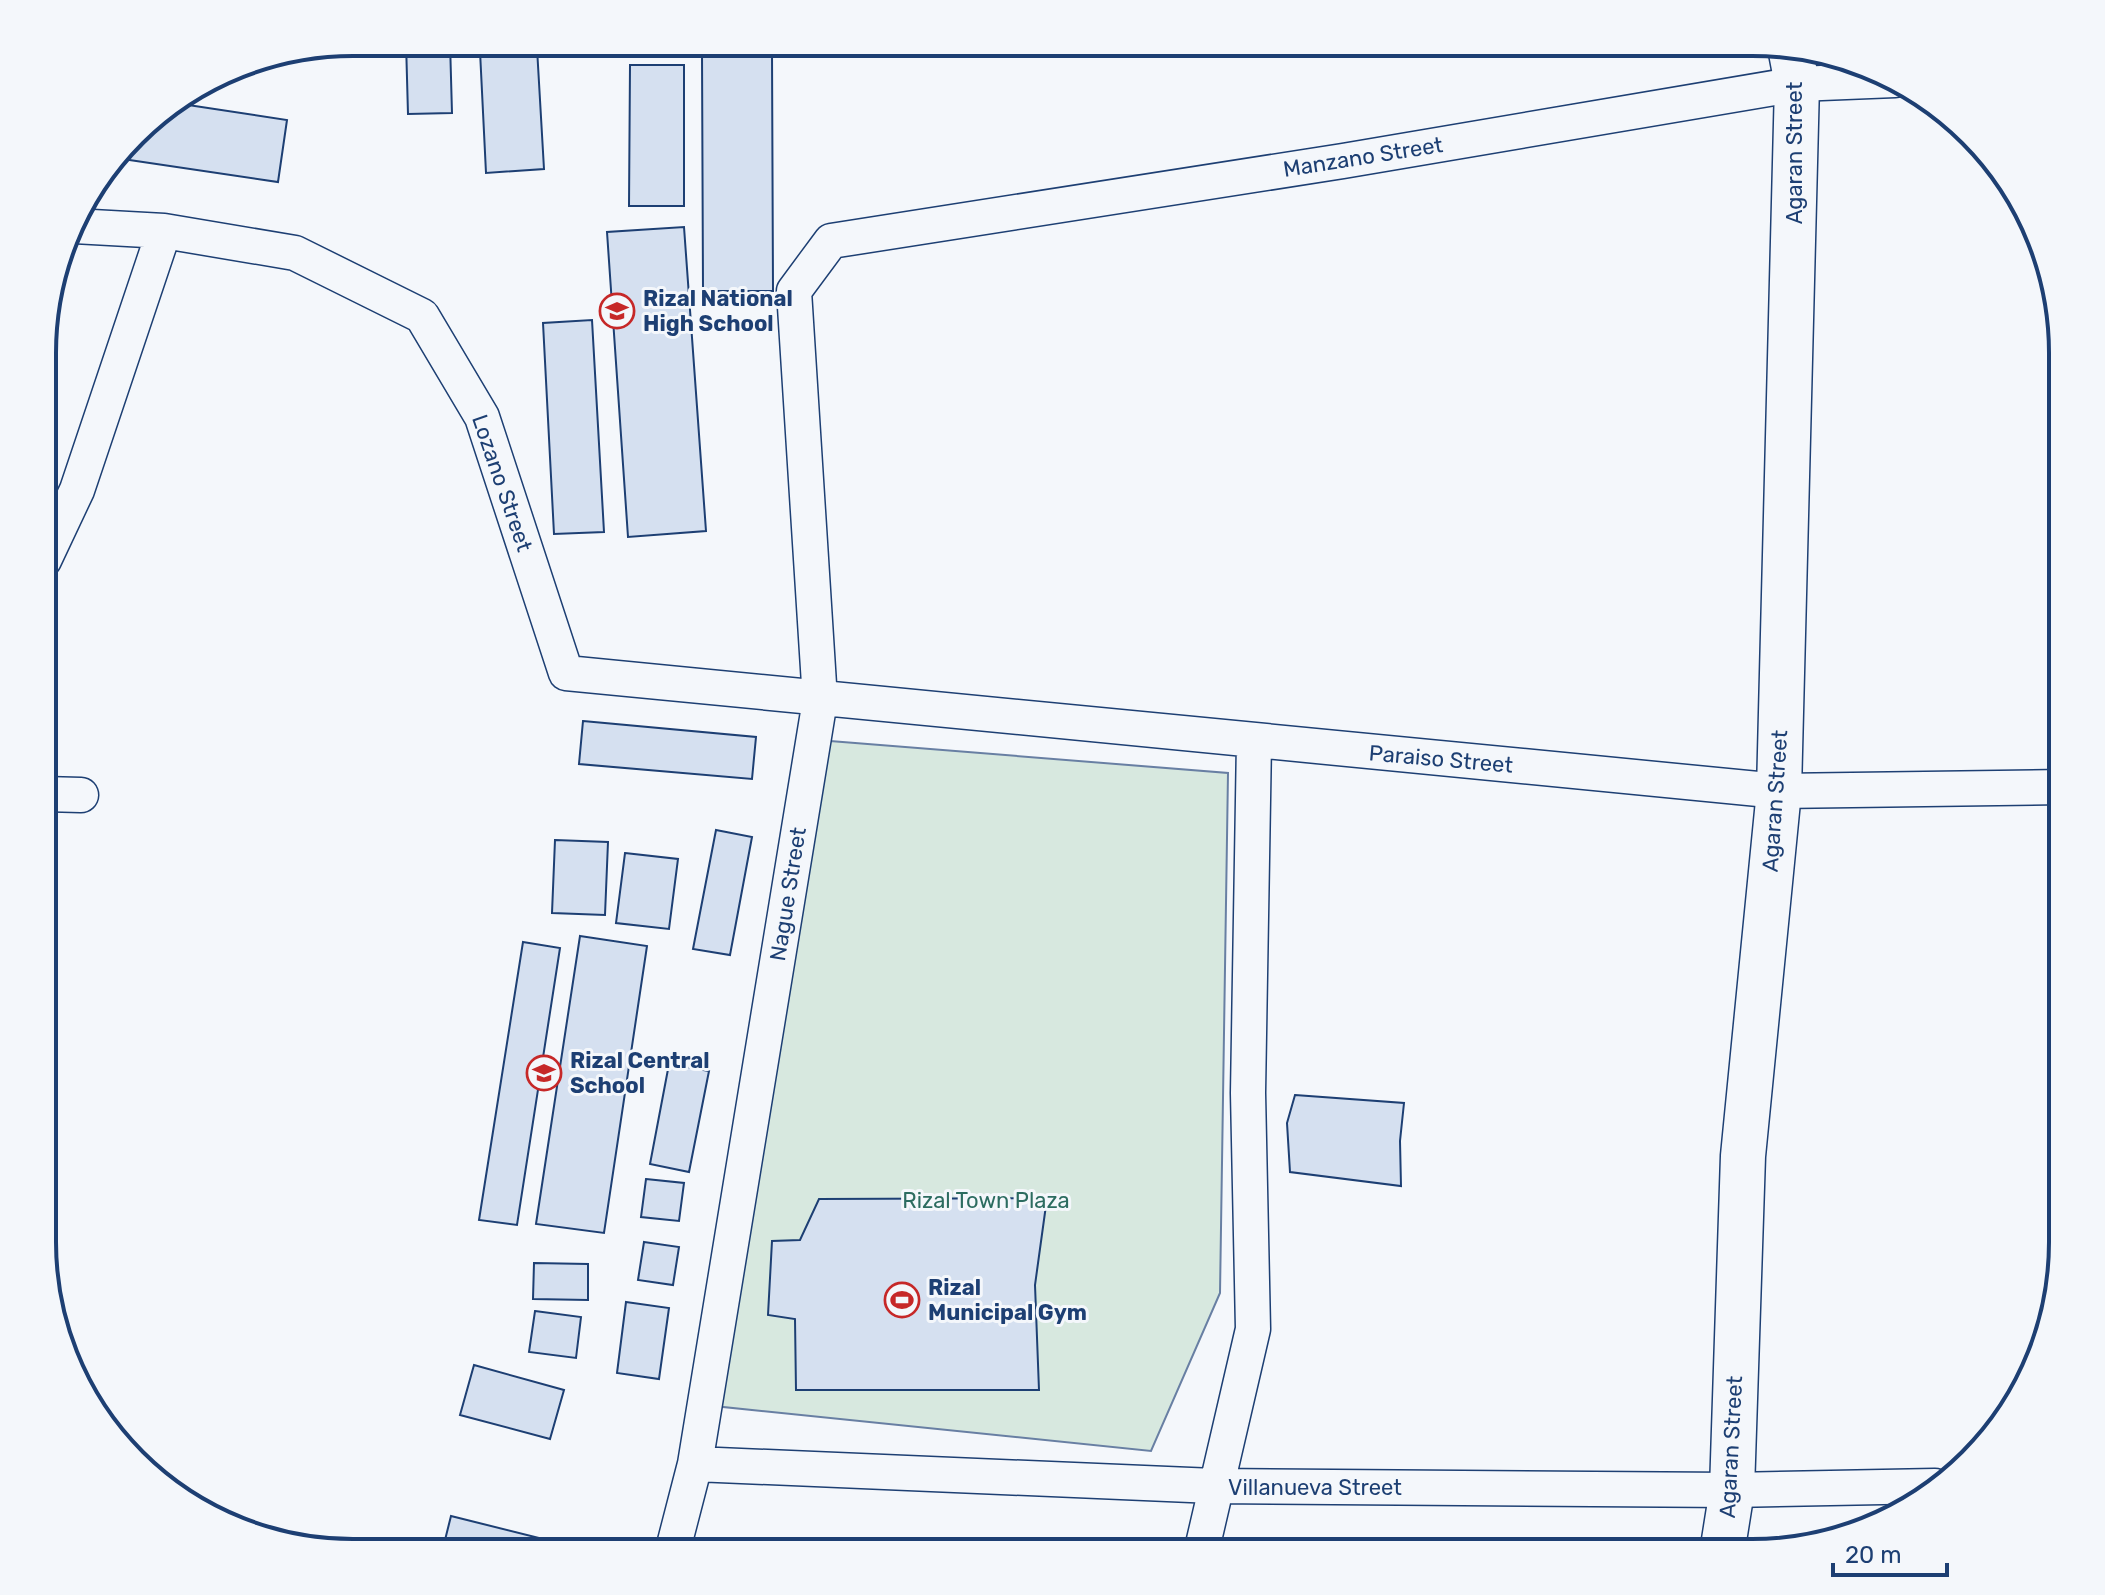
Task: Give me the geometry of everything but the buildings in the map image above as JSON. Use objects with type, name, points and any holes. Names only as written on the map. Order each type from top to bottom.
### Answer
[{"type":"main road","name":"Agaran Street","points":[[1724,1539],[1732,1490],[1743,1156],[1779,791],[1793,65]]},
{"type":"street","name":"Manzano Street","points":[[831,241],[1343,161],[1793,65],[1852,74]]},
{"type":"street","name":"Lozano Street","points":[[85,227],[164,231],[295,253],[422,316],[482,417],[566,673],[820,700]]},
{"type":"street","points":[[56,535],[77,490],[164,231]]},
{"type":"street","name":"Nague Street","points":[[676,1539],[695,1464],[820,700],[794,291],[831,241]]},
{"type":"street","name":"Paraiso Street","points":[[820,700],[1779,791],[2049,787]]},
{"type":"street","points":[[1204,1539],[1253,1329],[1248,1093],[1254,741]]},
{"type":"street","points":[[56,794],[81,795]]},
{"type":"street","name":"Villanueva Street","points":[[695,1464],[1214,1486],[1732,1490],[1921,1486]]},
{"type":"green space","name":"Rizal Town Plaza","points":[[830,741],[1228,773],[1220,1293],[1151,1451],[714,1406]]},
{"type":"place","name":"Rizal National High School","points":[[617,311]]},
{"type":"place","name":"Rizal Central School","points":[[544,1073]]},
{"type":"place","name":"Rizal Municipal Gym","points":[[902,1300]]}]
